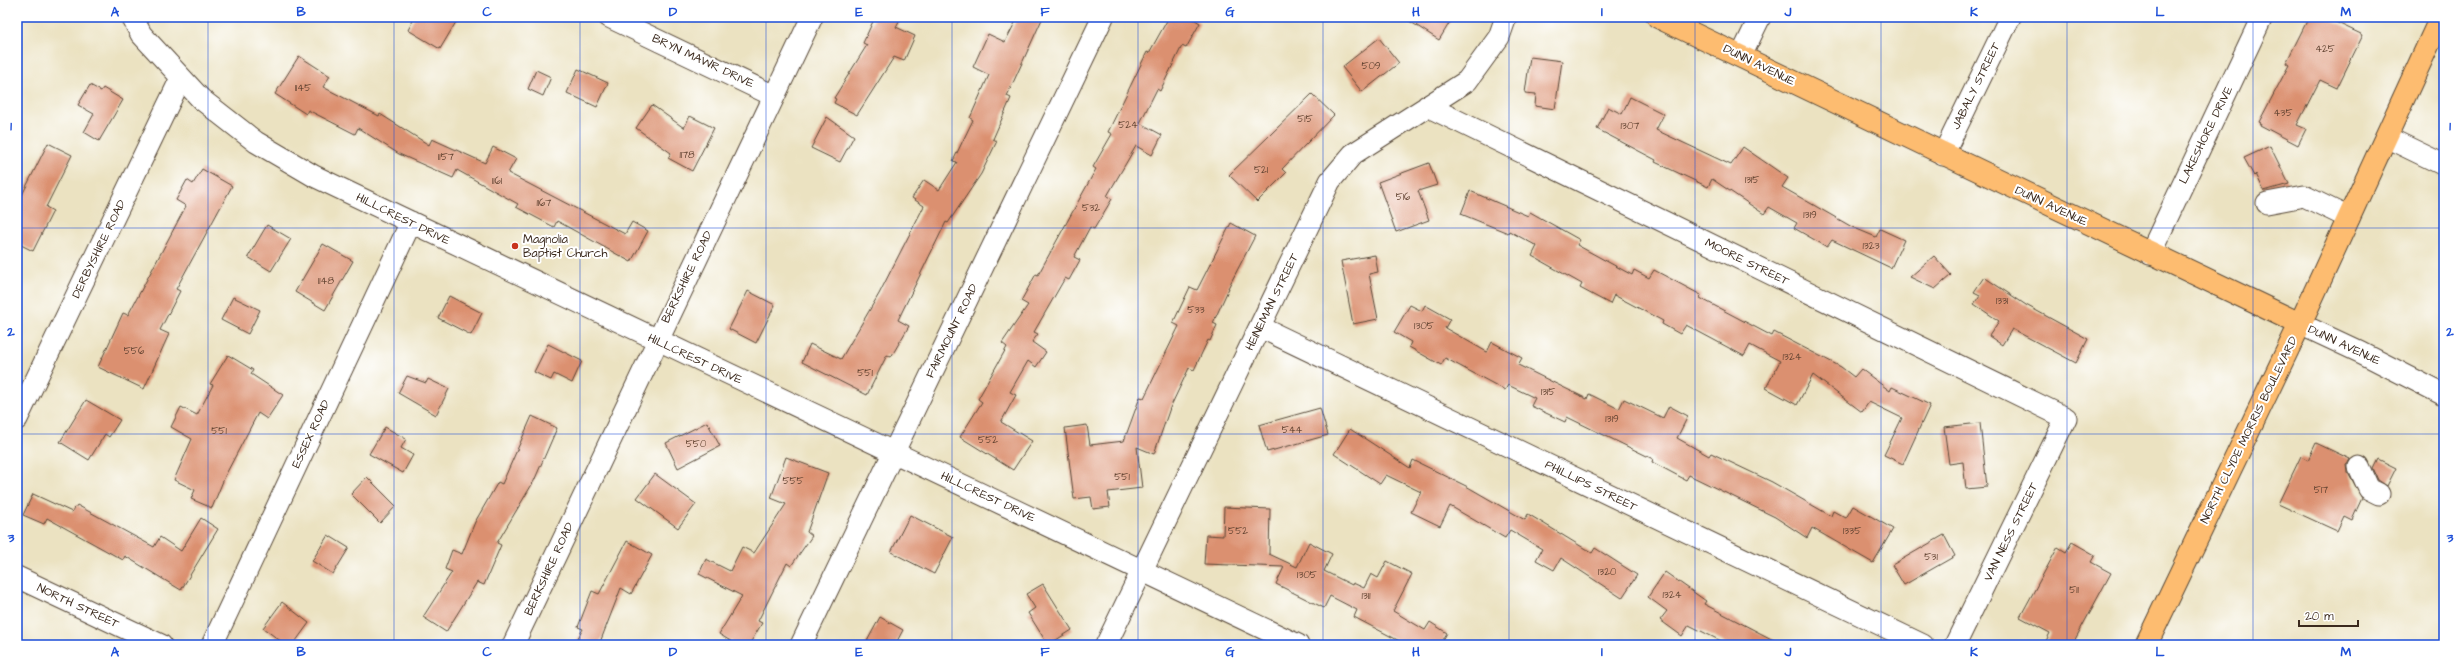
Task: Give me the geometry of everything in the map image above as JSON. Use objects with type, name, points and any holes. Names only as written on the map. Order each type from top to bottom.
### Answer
[{"type":"main road","name":"DUNN AVENUE","points":[[1658,17],[1742,56],[1943,155],[2150,254],[2300,324]]},
{"type":"main road","name":"NORTH CLYDE MORRIS BOULEVARD","points":[[2146,645],[2300,324],[2441,17]]},
{"type":"street","name":"HILLCREST DRIVE","points":[[132,17],[141,34],[201,99],[256,142],[314,176],[657,341],[1298,645]]},
{"type":"street","name":"BRYN MAWR DRIVE","points":[[609,17],[774,96]]},
{"type":"street","name":"BERKSHIRE ROAD","points":[[513,645],[812,17]]},
{"type":"street","name":"FAIRMOUNT ROAD","points":[[801,645],[1103,17]]},
{"type":"street","name":"HEINEMAN STREET","points":[[1106,645],[1330,181],[1353,154],[1468,81],[1499,37],[1506,17]]},
{"type":"street","points":[[1742,56],[1760,17]]},
{"type":"street","name":"JABALY STREET","points":[[1943,155],[2010,17]]},
{"type":"street","name":"LAKESHORE DRIVE","points":[[2150,254],[2262,17]]},
{"type":"street","name":"DERBYSHIRE ROAD","points":[[17,419],[181,78]]},
{"type":"street","name":"MOORE STREET","points":[[1427,106],[2066,418]]},
{"type":"street","points":[[2386,137],[2444,165]]},
{"type":"street","points":[[2267,203],[2304,196],[2349,218]]},
{"type":"street","name":"ESSEX ROAD","points":[[212,645],[411,222]]},
{"type":"street","name":"DUNN AVENUE","points":[[2300,324],[2362,353],[2444,395]]},
{"type":"street","name":"PHILLIPS STREET","points":[[1260,326],[1923,645]]},
{"type":"street","name":"VAN NESS STREET","points":[[1955,645],[2066,418]]},
{"type":"street","points":[[2359,467],[2369,489],[2379,494]]},
{"type":"street","name":"NORTH STREET","points":[[17,577],[161,645]]},
{"type":"building","points":[[415,17],[459,17],[440,49],[408,30]]},
{"type":"building","points":[[875,17],[901,17],[896,27],[915,36],[904,61],[894,57],[857,115],[834,103],[836,99],[834,98],[867,45],[863,43]]},
{"type":"building","points":[[1018,17],[1043,17],[1007,96],[1011,98],[993,139],[997,141],[981,174],[948,223],[946,222],[898,320],[909,326],[891,357],[887,355],[867,395],[802,362],[810,344],[841,359],[879,294],[924,206],[912,198],[924,180],[939,190],[957,162],[953,161],[973,120],[970,118],[989,75],[973,67],[988,34],[1005,42]]},
{"type":"building","points":[[1169,17],[1190,17],[1200,23],[1186,48],[1182,46],[1160,91],[1157,89],[1140,123],[1162,135],[1152,155],[1136,146],[1107,196],[1112,199],[1094,229],[1090,227],[1074,257],[1080,260],[1069,280],[1065,278],[1034,332],[1038,334],[1032,342],[1046,352],[1036,367],[1028,361],[1010,392],[1016,395],[1001,422],[1032,441],[1013,470],[960,437],[982,402],[978,399],[1007,347],[1002,343],[1028,305],[1021,301],[1036,274],[1038,275],[1096,169],[1093,167],[1112,134],[1108,132],[1147,52],[1149,53]]},
{"type":"building","points":[[1403,17],[1453,17],[1439,40]]},
{"type":"building","points":[[2309,17],[2325,17],[2363,35],[2337,88],[2320,80],[2297,125],[2306,129],[2298,145],[2260,125],[2261,123],[2259,122],[2289,65],[2286,63]]},
{"type":"building","points":[[1379,38],[1399,63],[1362,92],[1342,67]]},
{"type":"building","points":[[299,56],[330,76],[323,87],[379,116],[380,114],[429,145],[432,139],[485,163],[493,147],[516,159],[508,173],[625,234],[632,222],[648,231],[631,262],[557,221],[554,227],[516,207],[518,204],[457,170],[453,178],[399,154],[358,128],[355,134],[308,110],[306,114],[275,94]]},
{"type":"building","points":[[1530,57],[1562,61],[1555,109],[1535,106],[1536,94],[1525,93]]},
{"type":"building","points":[[578,69],[608,83],[597,107],[567,93]]},
{"type":"building","points":[[536,70],[551,77],[543,96],[528,89]]},
{"type":"building","points":[[90,85],[101,91],[103,88],[123,100],[99,141],[84,132],[94,114],[78,105]]},
{"type":"building","points":[[1312,94],[1334,115],[1282,169],[1286,173],[1257,202],[1229,175]]},
{"type":"building","points":[[1630,97],[1664,114],[1656,130],[1731,165],[1743,147],[1788,178],[1782,187],[1852,227],[1876,237],[1880,229],[1904,240],[1891,268],[1832,240],[1827,247],[1794,228],[1797,223],[1769,207],[1764,214],[1712,179],[1708,187],[1655,162],[1656,160],[1597,129],[1608,107],[1622,114]]},
{"type":"building","points":[[652,105],[684,128],[690,116],[714,128],[692,171],[668,158],[671,153],[636,128]]},
{"type":"building","points":[[827,117],[854,136],[840,162],[811,148]]},
{"type":"building","points":[[48,143],[72,155],[46,207],[53,211],[33,251],[17,243],[17,192],[22,195]]},
{"type":"building","points":[[2270,146],[2289,184],[2264,191],[2256,174],[2254,176],[2244,158]]},
{"type":"building","points":[[1429,163],[1437,185],[1418,191],[1429,220],[1396,232],[1378,182]]},
{"type":"building","points":[[202,169],[232,186],[176,289],[180,291],[160,330],[169,334],[144,389],[98,367],[123,313],[128,315],[186,206],[176,200],[187,180],[193,184]]},
{"type":"building","points":[[1470,191],[1528,216],[1530,212],[1580,240],[1577,245],[1632,275],[1634,270],[1649,278],[1654,270],[1701,295],[1700,298],[1772,336],[1774,332],[1841,367],[1854,377],[1861,369],[1890,391],[1892,387],[1930,405],[1903,464],[1884,455],[1902,418],[1869,402],[1862,412],[1813,375],[1797,405],[1766,388],[1780,361],[1750,345],[1744,356],[1686,325],[1680,334],[1662,324],[1663,321],[1614,295],[1610,304],[1580,288],[1582,284],[1532,256],[1537,246],[1509,231],[1508,233],[1461,214]]},
{"type":"building","points":[[1231,223],[1255,236],[1228,288],[1213,323],[1217,325],[1210,341],[1208,340],[1194,370],[1189,368],[1170,408],[1154,454],[1137,447],[1142,488],[1108,492],[1110,507],[1093,509],[1091,497],[1074,499],[1065,428],[1087,425],[1090,445],[1124,441],[1140,397],[1144,398],[1179,326],[1173,323],[1190,287],[1197,290]]},
{"type":"building","points":[[267,225],[291,239],[271,271],[248,257]]},
{"type":"building","points":[[323,244],[353,261],[325,310],[295,292]]},
{"type":"building","points":[[1375,255],[1378,272],[1369,274],[1378,319],[1353,324],[1341,261]]},
{"type":"building","points":[[1934,256],[1951,275],[1935,289],[1910,277]]},
{"type":"building","points":[[1984,277],[2026,305],[2088,339],[2076,363],[2012,329],[2002,345],[1989,336],[1999,321],[1974,304],[1980,295],[1974,292]]},
{"type":"building","points":[[748,291],[775,305],[756,343],[729,329]]},
{"type":"building","points":[[449,296],[482,313],[471,335],[438,318]]},
{"type":"building","points":[[233,297],[260,310],[248,334],[221,320]]},
{"type":"building","points":[[1410,305],[1422,311],[1425,305],[1450,319],[1445,328],[1487,352],[1492,342],[1522,358],[1518,365],[1587,399],[1589,394],[1619,409],[1624,399],[1663,418],[1669,406],[1688,416],[1677,438],[1709,456],[1711,453],[1772,482],[1831,516],[1833,511],[1846,518],[1853,506],[1893,529],[1873,563],[1812,528],[1807,538],[1775,517],[1689,475],[1686,480],[1652,462],[1653,459],[1567,417],[1565,422],[1531,406],[1535,398],[1508,385],[1505,390],[1445,358],[1441,365],[1409,347],[1411,342],[1394,332]]},
{"type":"building","points":[[548,344],[582,361],[572,383],[554,374],[551,380],[534,372]]},
{"type":"building","points":[[228,355],[253,370],[251,374],[283,395],[267,419],[258,413],[225,476],[212,508],[191,499],[195,490],[174,480],[192,439],[171,427],[181,407],[197,415],[213,385],[210,384]]},
{"type":"building","points":[[407,376],[426,383],[428,379],[449,389],[436,415],[398,393]]},
{"type":"building","points":[[86,400],[120,420],[109,437],[105,434],[89,460],[60,442]]},
{"type":"building","points":[[1320,408],[1328,435],[1267,452],[1259,425]]},
{"type":"building","points":[[532,416],[557,428],[534,481],[497,543],[501,545],[484,585],[477,582],[446,632],[423,617],[452,572],[445,569],[452,550],[462,554],[475,522],[498,482],[502,484]]},
{"type":"building","points":[[707,422],[720,446],[678,468],[666,443]]},
{"type":"building","points":[[1980,423],[1987,487],[1966,489],[1963,462],[1949,464],[1944,427]]},
{"type":"building","points":[[385,427],[406,439],[401,448],[413,455],[403,473],[369,454]]},
{"type":"building","points":[[1350,429],[1410,468],[1413,460],[1466,486],[1525,520],[1528,514],[1592,553],[1595,548],[1637,575],[1622,598],[1561,558],[1554,570],[1536,560],[1542,549],[1510,530],[1505,538],[1450,506],[1440,526],[1411,512],[1421,492],[1386,475],[1380,484],[1334,454]]},
{"type":"building","points":[[2316,443],[2350,459],[2347,465],[2348,472],[2362,498],[2352,520],[2344,516],[2337,531],[2278,504],[2301,456],[2308,460]]},
{"type":"building","points":[[786,457],[828,473],[807,532],[812,536],[791,566],[787,563],[758,621],[762,623],[749,645],[737,645],[719,634],[742,596],[699,574],[706,559],[730,571],[742,547],[754,553],[786,504],[771,498]]},
{"type":"building","points":[[2378,459],[2396,468],[2387,486],[2378,480],[2373,469]]},
{"type":"building","points":[[655,474],[696,504],[678,528],[637,498]]},
{"type":"building","points":[[367,477],[396,506],[380,523],[351,494]]},
{"type":"building","points":[[33,494],[72,512],[77,505],[154,547],[160,537],[181,551],[201,518],[218,529],[181,590],[125,556],[123,560],[47,518],[44,524],[23,515]]},
{"type":"building","points":[[1224,507],[1270,509],[1269,554],[1297,567],[1309,542],[1332,554],[1324,571],[1352,585],[1353,583],[1364,588],[1371,574],[1378,578],[1387,561],[1412,574],[1393,611],[1425,630],[1430,622],[1447,633],[1443,640],[1451,645],[1407,645],[1354,617],[1357,610],[1330,596],[1324,608],[1276,584],[1284,567],[1204,564],[1206,535],[1223,536]]},
{"type":"building","points":[[910,515],[953,537],[934,574],[891,552]]},
{"type":"building","points":[[328,535],[349,548],[333,574],[312,561]]},
{"type":"building","points":[[1944,535],[1955,556],[1904,585],[1892,565]]},
{"type":"building","points":[[627,541],[652,555],[631,594],[621,588],[599,645],[574,645],[583,629],[578,627],[592,591],[599,594]]},
{"type":"building","points":[[2072,542],[2095,555],[2091,562],[2111,573],[2072,645],[2044,645],[2050,633],[2020,617],[2058,547],[2066,552]]},
{"type":"building","points":[[1665,572],[1706,601],[1704,604],[1783,645],[1729,645],[1689,625],[1682,636],[1660,620],[1667,611],[1648,597]]},
{"type":"building","points":[[1043,584],[1072,630],[1048,645],[1028,613],[1035,608],[1026,594]]},
{"type":"building","points":[[282,602],[309,623],[293,645],[286,645],[263,628]]},
{"type":"building","points":[[880,617],[903,630],[895,645],[865,645]]},
{"type":"place","name":"Magnolia Baptist Church","points":[[515,246]]}]
